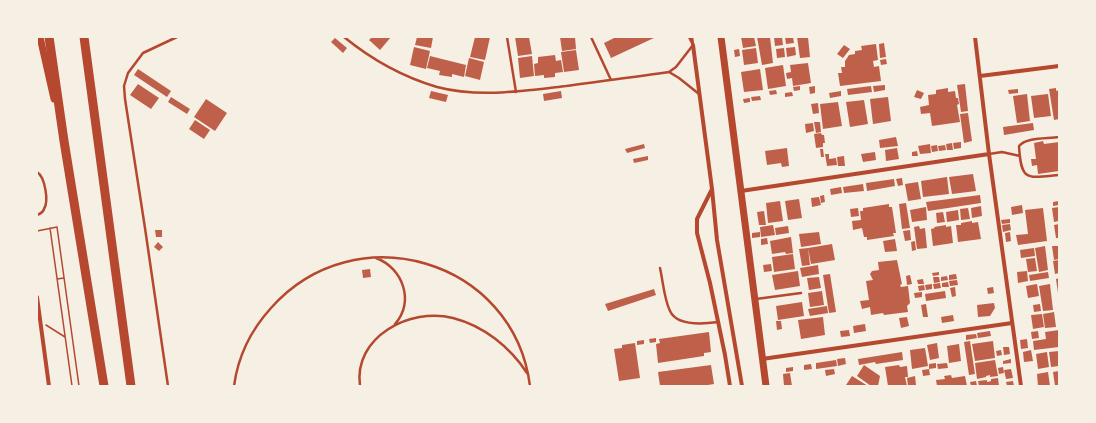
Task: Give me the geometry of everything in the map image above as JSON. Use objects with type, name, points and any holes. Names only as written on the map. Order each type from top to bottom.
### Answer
[{"type":"highway","points":[[49,37],[64,140],[104,386]]},
{"type":"highway","points":[[84,37],[131,386]]},
{"type":"street","points":[[40,37],[64,140]]},
{"type":"street","points":[[721,37],[766,386]]},
{"type":"street","points":[[975,37],[989,154],[1021,386]]},
{"type":"street","points":[[693,45],[720,262],[742,386]]},
{"type":"street","points":[[980,76],[1059,66]]},
{"type":"street","points":[[741,191],[989,154]]},
{"type":"street","points":[[712,189],[697,219],[697,232],[705,258],[719,322],[730,386]]},
{"type":"street","points":[[37,297],[49,386]]},
{"type":"street","points":[[762,359],[1012,323]]},
{"type":"lane","points":[[168,386],[124,86],[128,73],[143,53],[177,37]]},
{"type":"lane","points":[[344,37],[362,52],[406,76],[437,87],[476,93],[516,92],[669,72],[676,67],[693,45],[692,37]]},
{"type":"lane","points":[[508,37],[516,92]]},
{"type":"lane","points":[[591,37],[611,80]]},
{"type":"lane","points":[[689,37],[693,45]]},
{"type":"lane","points":[[669,72],[700,94]]},
{"type":"lane","points":[[1059,137],[1023,142],[1019,146],[1021,170],[1026,175],[1034,177],[1059,175]]},
{"type":"lane","points":[[989,154],[1002,152],[1020,156]]},
{"type":"lane","points":[[37,172],[44,180],[46,202],[44,210],[37,215]]},
{"type":"lane","points":[[360,386],[361,365],[367,351],[376,338],[398,322],[404,310],[405,298],[403,287],[398,276],[390,266],[374,258]]},
{"type":"lane","points":[[234,386],[239,364],[249,339],[262,319],[285,294],[302,280],[325,268],[349,261],[374,258],[400,258],[426,263],[450,273],[472,286],[491,303],[508,323],[520,348],[530,386]]},
{"type":"lane","points":[[660,268],[670,312],[680,320],[698,324],[719,322]]},
{"type":"lane","points":[[755,300],[801,292]]},
{"type":"lane","points":[[393,326],[409,319],[426,316],[443,316],[460,320],[481,330],[501,343],[516,358],[528,375]]},
{"type":"path","points":[[50,228],[72,386]]},
{"type":"path","points":[[37,231],[57,228],[79,386]]},
{"type":"path","points":[[57,279],[64,278]]},
{"type":"path","points":[[40,321],[65,336]]},
{"type":"building","points":[[372,37],[391,37],[380,50],[369,40]]},
{"type":"building","points":[[417,37],[433,37],[431,48],[415,45]]},
{"type":"building","points":[[475,37],[490,37],[485,60],[470,57]]},
{"type":"building","points":[[515,37],[529,37],[532,54],[518,56]]},
{"type":"building","points":[[560,37],[575,37],[576,49],[562,51]]},
{"type":"building","points":[[616,37],[656,37],[611,58],[604,43]]},
{"type":"building","points":[[741,37],[754,37],[756,46],[743,48]]},
{"type":"building","points":[[757,37],[770,37],[773,63],[762,65]]},
{"type":"building","points":[[774,37],[782,37],[783,45],[775,46]]},
{"type":"building","points":[[785,37],[793,37],[794,43],[786,44]]},
{"type":"building","points":[[797,37],[808,37],[810,57],[800,58]]},
{"type":"building","points":[[335,38],[347,48],[343,53],[331,42]]},
{"type":"building","points":[[884,43],[886,57],[880,58],[879,44]]},
{"type":"building","points":[[876,44],[878,60],[873,61],[874,67],[879,66],[881,81],[840,86],[838,73],[842,73],[841,67],[845,67],[845,61],[849,55],[855,54],[855,51],[862,50],[861,46]]},
{"type":"building","points":[[844,45],[850,49],[843,58],[837,54]]},
{"type":"building","points":[[414,47],[430,51],[426,69],[410,65]]},
{"type":"building","points":[[795,47],[796,55],[787,57],[786,48]]},
{"type":"building","points":[[756,48],[758,63],[744,65],[742,50]]},
{"type":"building","points":[[784,48],[785,57],[777,58],[776,49]]},
{"type":"building","points":[[739,49],[740,56],[735,57],[734,50]]},
{"type":"building","points":[[576,50],[579,70],[564,72],[561,52]]},
{"type":"building","points":[[555,55],[556,61],[561,60],[563,72],[555,73],[555,77],[544,78],[544,75],[535,76],[534,64],[538,63],[538,57]]},
{"type":"building","points":[[430,56],[466,65],[464,77],[452,74],[452,77],[439,75],[440,71],[427,68]]},
{"type":"building","points":[[532,56],[534,76],[520,78],[518,58]]},
{"type":"building","points":[[469,58],[484,62],[480,80],[465,76]]},
{"type":"building","points":[[886,59],[887,64],[881,65],[880,60]]},
{"type":"building","points":[[808,63],[811,83],[793,86],[792,78],[787,79],[786,73],[791,72],[790,65]]},
{"type":"building","points":[[783,65],[786,86],[768,89],[765,68]]},
{"type":"building","points":[[138,69],[171,91],[167,97],[134,75]]},
{"type":"building","points":[[760,69],[763,90],[744,92],[741,72]]},
{"type":"building","points":[[138,84],[159,98],[151,109],[130,95]]},
{"type":"building","points":[[965,84],[968,111],[961,112],[957,85]]},
{"type":"building","points":[[885,85],[885,90],[874,92],[873,86]]},
{"type":"building","points":[[800,86],[800,90],[794,91],[793,87]]},
{"type":"building","points":[[815,86],[815,93],[810,94],[809,87]]},
{"type":"building","points":[[871,86],[872,92],[848,95],[847,89]]},
{"type":"building","points":[[948,88],[948,92],[955,91],[956,98],[958,98],[959,104],[957,105],[960,122],[932,126],[930,113],[921,114],[920,107],[929,105],[928,95],[936,94],[936,90]]},
{"type":"building","points":[[1056,88],[1056,91],[1059,90],[1059,119],[1054,120],[1049,89]]},
{"type":"building","points":[[1018,89],[1018,93],[1009,94],[1008,90]]},
{"type":"building","points":[[776,90],[777,94],[770,95],[769,91]]},
{"type":"building","points":[[917,90],[924,93],[921,99],[914,97]]},
{"type":"building","points":[[431,91],[448,95],[446,102],[429,98]]},
{"type":"building","points":[[561,91],[562,98],[544,101],[543,94]]},
{"type":"building","points":[[841,91],[841,96],[830,98],[829,93]]},
{"type":"building","points":[[792,92],[793,96],[785,97],[785,93]]},
{"type":"building","points":[[1027,94],[1030,121],[1017,123],[1013,96]]},
{"type":"building","points":[[1048,94],[1051,116],[1034,118],[1031,96]]},
{"type":"building","points":[[760,96],[761,100],[752,101],[751,97]]},
{"type":"building","points":[[171,97],[190,109],[187,114],[168,102]]},
{"type":"building","points":[[888,97],[891,121],[873,124],[870,99]]},
{"type":"building","points":[[750,98],[750,102],[744,103],[743,99]]},
{"type":"building","points":[[206,99],[227,113],[215,131],[194,117]]},
{"type":"building","points":[[864,100],[868,124],[850,127],[846,102]]},
{"type":"building","points":[[838,102],[842,126],[823,129],[820,104]]},
{"type":"building","points":[[818,103],[819,113],[813,114],[811,104]]},
{"type":"building","points":[[968,113],[972,141],[964,143],[960,114]]},
{"type":"building","points":[[195,120],[210,130],[204,139],[189,129]]},
{"type":"building","points":[[814,122],[820,122],[821,132],[816,133]]},
{"type":"building","points":[[813,123],[814,131],[806,133],[805,124]]},
{"type":"building","points":[[1033,123],[1034,130],[1004,135],[1003,127]]},
{"type":"building","points":[[821,133],[824,135],[825,143],[823,143],[823,147],[816,148],[814,134]]},
{"type":"building","points":[[896,137],[898,146],[880,148],[879,140]]},
{"type":"building","points":[[1043,141],[1044,144],[1059,142],[1059,171],[1038,174],[1037,165],[1032,166],[1031,159],[1036,159],[1034,143]]},
{"type":"building","points":[[961,142],[961,148],[954,149],[953,143]]},
{"type":"building","points":[[952,143],[953,150],[947,150],[946,144]]},
{"type":"building","points":[[644,144],[645,148],[627,153],[625,149]]},
{"type":"building","points":[[930,144],[931,153],[920,154],[918,146]]},
{"type":"building","points":[[937,145],[938,151],[932,152],[931,146]]},
{"type":"building","points":[[945,145],[946,150],[939,151],[938,146]]},
{"type":"building","points":[[787,148],[789,166],[782,167],[781,163],[767,165],[765,151]]},
{"type":"building","points":[[897,148],[899,159],[886,161],[885,150]]},
{"type":"building","points":[[820,149],[823,149],[824,157],[821,157]]},
{"type":"building","points":[[917,151],[918,156],[912,156],[912,152]]},
{"type":"building","points":[[875,152],[876,160],[863,162],[861,154]]},
{"type":"building","points":[[825,154],[829,154],[829,159],[836,158],[837,165],[827,166]]},
{"type":"building","points":[[648,156],[648,160],[634,163],[633,159]]},
{"type":"building","points":[[844,156],[845,166],[838,166],[837,157]]},
{"type":"building","points":[[973,174],[976,191],[952,194],[949,177]]},
{"type":"building","points":[[947,177],[949,194],[923,197],[921,181]]},
{"type":"building","points":[[902,178],[903,185],[898,186],[896,179]]},
{"type":"building","points":[[894,179],[895,186],[867,191],[866,183]]},
{"type":"building","points":[[918,182],[921,199],[908,201],[905,184]]},
{"type":"building","points":[[863,184],[864,191],[844,193],[843,187]]},
{"type":"building","points":[[841,187],[842,193],[831,195],[830,189]]},
{"type":"building","points":[[824,195],[825,202],[821,203],[820,196]]},
{"type":"building","points":[[980,195],[981,203],[928,211],[926,202]]},
{"type":"building","points":[[819,197],[821,205],[812,207],[811,198]]},
{"type":"building","points":[[799,199],[802,218],[788,220],[785,201]]},
{"type":"building","points":[[780,201],[783,221],[768,223],[766,203]]},
{"type":"building","points":[[1059,201],[1059,205],[1053,206],[1053,202]]},
{"type":"building","points":[[906,203],[910,228],[902,229],[899,204]]},
{"type":"building","points":[[889,204],[889,207],[892,207],[896,233],[893,233],[894,236],[867,240],[867,237],[864,237],[862,228],[853,230],[852,221],[861,220],[860,211],[863,211],[863,208]]},
{"type":"building","points":[[1022,205],[1023,213],[1012,215],[1011,207]]},
{"type":"building","points":[[981,206],[982,216],[972,218],[971,208]]},
{"type":"building","points":[[926,207],[927,220],[912,222],[910,210]]},
{"type":"building","points":[[1059,207],[1059,221],[1054,222],[1052,208]]},
{"type":"building","points":[[858,208],[859,216],[851,217],[850,209]]},
{"type":"building","points":[[968,208],[970,219],[961,220],[960,209]]},
{"type":"building","points":[[1043,208],[1047,241],[1018,245],[1016,235],[1028,234],[1025,210]]},
{"type":"building","points":[[958,210],[959,220],[947,222],[946,212]]},
{"type":"building","points":[[764,211],[766,225],[759,225],[757,212]]},
{"type":"building","points":[[943,212],[945,222],[937,223],[936,213]]},
{"type":"building","points":[[1010,219],[1010,223],[1002,224],[1001,220]]},
{"type":"building","points":[[972,221],[972,223],[978,222],[981,239],[958,242],[956,225],[961,225],[961,223]]},
{"type":"building","points":[[1010,224],[1011,230],[1003,232],[1002,225]]},
{"type":"building","points":[[1059,224],[1059,238],[1056,238],[1054,225]]},
{"type":"building","points":[[773,225],[775,235],[761,237],[760,227]]},
{"type":"building","points":[[946,225],[946,227],[951,226],[953,243],[933,246],[931,229]]},
{"type":"building","points":[[788,226],[789,233],[776,235],[775,228]]},
{"type":"building","points":[[919,226],[920,229],[925,228],[927,248],[917,249],[914,227]]},
{"type":"building","points":[[155,230],[162,230],[162,237],[156,237]]},
{"type":"building","points":[[910,230],[911,240],[905,241],[903,231]]},
{"type":"building","points":[[760,232],[760,237],[752,238],[752,233]]},
{"type":"building","points":[[819,232],[821,244],[801,247],[799,234]]},
{"type":"building","points":[[1010,232],[1011,241],[1006,242],[1005,233]]},
{"type":"building","points":[[791,237],[793,253],[786,254],[785,252],[772,254],[770,241]]},
{"type":"building","points":[[767,238],[768,244],[761,245],[761,239]]},
{"type":"building","points":[[895,239],[897,251],[885,252],[883,241]]},
{"type":"building","points":[[915,241],[916,250],[912,251],[911,242]]},
{"type":"building","points":[[158,242],[163,247],[159,251],[154,247]]},
{"type":"building","points":[[832,244],[835,260],[811,264],[808,248]]},
{"type":"building","points":[[1045,246],[1048,270],[1039,272],[1035,248]]},
{"type":"building","points":[[1052,246],[1058,246],[1059,259],[1054,260]]},
{"type":"building","points":[[808,248],[810,265],[802,266],[799,249]]},
{"type":"building","points":[[1034,248],[1035,256],[1021,258],[1020,250]]},
{"type":"building","points":[[793,254],[795,269],[774,272],[772,257]]},
{"type":"building","points":[[1035,258],[1037,271],[1028,272],[1026,259]]},
{"type":"building","points":[[897,260],[902,284],[900,285],[901,287],[908,286],[910,303],[907,306],[908,312],[871,315],[870,307],[862,309],[860,301],[869,300],[866,281],[873,280],[870,274],[872,271],[879,270],[878,262]]},
{"type":"building","points":[[1059,260],[1059,273],[1055,274],[1053,261]]},
{"type":"building","points":[[771,264],[772,271],[764,272],[763,265]]},
{"type":"building","points":[[818,265],[819,274],[802,277],[800,268]]},
{"type":"building","points":[[370,269],[371,277],[363,278],[362,270]]},
{"type":"building","points":[[798,271],[800,286],[775,290],[772,275]]},
{"type":"building","points":[[1027,271],[1028,281],[1018,283],[1017,272]]},
{"type":"building","points":[[939,272],[939,275],[933,276],[932,273]]},
{"type":"building","points":[[1048,272],[1049,278],[1030,281],[1029,275]]},
{"type":"building","points":[[830,274],[836,312],[829,313],[823,275]]},
{"type":"building","points":[[956,274],[957,279],[949,280],[949,275]]},
{"type":"building","points":[[910,275],[912,284],[907,285],[906,276]]},
{"type":"building","points":[[947,276],[948,280],[941,281],[941,277]]},
{"type":"building","points":[[819,277],[821,288],[809,290],[807,278]]},
{"type":"building","points":[[933,277],[939,277],[940,282],[934,283]]},
{"type":"building","points":[[1059,278],[1059,293],[1058,293],[1056,279]]},
{"type":"building","points":[[923,279],[924,284],[918,284],[917,280]]},
{"type":"building","points":[[957,280],[958,285],[950,286],[949,281]]},
{"type":"building","points":[[948,282],[949,287],[942,287],[942,283]]},
{"type":"building","points":[[940,283],[941,288],[934,289],[933,284]]},
{"type":"building","points":[[932,284],[932,289],[926,290],[925,285]]},
{"type":"building","points":[[1037,284],[1039,296],[1028,298],[1026,286]]},
{"type":"building","points":[[1050,284],[1053,310],[1043,311],[1039,286]]},
{"type":"building","points":[[924,285],[925,290],[919,291],[918,286]]},
{"type":"building","points":[[955,287],[956,296],[952,297],[950,288]]},
{"type":"building","points":[[993,287],[994,293],[988,294],[987,288]]},
{"type":"building","points":[[654,289],[656,295],[608,311],[605,304]]},
{"type":"building","points":[[822,291],[824,305],[810,307],[808,293]]},
{"type":"building","points":[[945,291],[946,298],[926,301],[925,294]]},
{"type":"building","points":[[922,292],[922,297],[915,298],[914,293]]},
{"type":"building","points":[[802,302],[804,316],[778,320],[776,306]]},
{"type":"building","points":[[994,303],[995,308],[990,316],[978,317],[977,305]]},
{"type":"building","points":[[926,304],[928,317],[923,317],[921,305]]},
{"type":"building","points":[[1040,304],[1041,311],[1034,312],[1033,305]]},
{"type":"building","points":[[827,306],[828,313],[810,316],[808,309]]},
{"type":"building","points":[[1054,312],[1056,327],[1045,328],[1043,314]]},
{"type":"building","points":[[1042,314],[1044,327],[1033,329],[1031,315]]},
{"type":"building","points":[[953,315],[954,321],[942,323],[941,317]]},
{"type":"building","points":[[823,317],[825,335],[801,339],[798,320]]},
{"type":"building","points":[[907,317],[909,326],[901,328],[899,318]]},
{"type":"building","points":[[776,321],[781,321],[782,329],[777,330]]},
{"type":"building","points":[[865,324],[866,331],[854,333],[853,326]]},
{"type":"building","points":[[849,330],[850,336],[841,337],[840,331]]},
{"type":"building","points":[[1059,330],[1059,347],[1034,350],[1033,341],[1046,339],[1045,332]]},
{"type":"building","points":[[990,331],[991,336],[978,338],[977,333]]},
{"type":"building","points":[[1038,331],[1039,338],[1032,339],[1031,332]]},
{"type":"building","points":[[709,332],[711,352],[704,353],[704,356],[658,363],[656,344],[660,343],[659,339]]},
{"type":"building","points":[[976,334],[977,338],[966,340],[966,335]]},
{"type":"building","points":[[656,338],[656,342],[650,343],[649,339]]},
{"type":"building","points":[[1027,339],[1028,348],[1021,349],[1020,340]]},
{"type":"building","points":[[644,340],[644,344],[637,345],[637,341]]},
{"type":"building","points":[[970,341],[975,374],[969,375],[964,342]]},
{"type":"building","points":[[993,341],[995,358],[975,361],[972,344]]},
{"type":"building","points":[[635,343],[640,378],[619,381],[614,349],[622,348],[622,345]]},
{"type":"building","points":[[937,343],[939,358],[930,360],[927,345]]},
{"type":"building","points":[[959,344],[961,361],[949,363],[947,346]]},
{"type":"building","points":[[1003,347],[1009,347],[1010,354],[1004,355]]},
{"type":"building","points":[[925,348],[928,366],[912,369],[910,350]]},
{"type":"building","points":[[1001,350],[1002,355],[997,356],[996,351]]},
{"type":"building","points":[[1031,350],[1033,361],[1024,362],[1023,352]]},
{"type":"building","points":[[1059,351],[1059,366],[1051,367],[1049,352]]},
{"type":"building","points":[[902,352],[903,360],[859,365],[858,359]]},
{"type":"building","points":[[1047,352],[1049,367],[1038,369],[1036,354]]},
{"type":"building","points":[[845,358],[846,364],[838,366],[837,359]]},
{"type":"building","points":[[1011,359],[1011,363],[1003,364],[1003,361]]},
{"type":"building","points":[[836,360],[837,366],[816,369],[816,363]]},
{"type":"building","points":[[995,360],[998,376],[990,377],[990,375],[977,379],[975,363]]},
{"type":"building","points":[[936,363],[936,368],[929,369],[929,364]]},
{"type":"building","points":[[947,363],[948,368],[938,369],[937,364]]},
{"type":"building","points":[[811,364],[812,369],[804,370],[804,365]]},
{"type":"building","points":[[711,365],[714,384],[702,386],[660,386],[658,372]]},
{"type":"building","points":[[864,365],[880,376],[878,386],[871,386],[857,376]]},
{"type":"building","points":[[899,365],[900,367],[907,366],[908,377],[905,377],[907,386],[888,386],[885,367]]},
{"type":"building","points":[[793,367],[793,371],[786,372],[786,368]]},
{"type":"building","points":[[1003,367],[1004,373],[999,374],[998,368]]},
{"type":"building","points":[[834,369],[835,374],[826,376],[825,370]]},
{"type":"building","points":[[929,369],[930,375],[923,376],[922,370]]},
{"type":"building","points":[[1011,369],[1013,378],[1006,379],[1004,370]]},
{"type":"building","points":[[1059,371],[1059,386],[1055,386],[1053,372]]},
{"type":"building","points":[[1048,372],[1050,386],[1038,386],[1037,374]]},
{"type":"building","points":[[790,373],[792,386],[784,386],[783,374]]},
{"type":"building","points":[[951,375],[952,378],[965,376],[967,386],[937,386],[936,380],[945,379],[944,376]]},
{"type":"building","points":[[852,376],[868,386],[846,385]]},
{"type":"building","points":[[915,376],[916,385],[908,386],[907,378]]},
{"type":"building","points":[[998,378],[999,386],[979,386],[978,381],[987,380],[987,382],[991,381],[991,379]]},
{"type":"building","points":[[976,381],[977,386],[971,386],[970,382]]},
{"type":"building","points":[[1013,381],[1014,386],[1007,386],[1006,382]]}]
